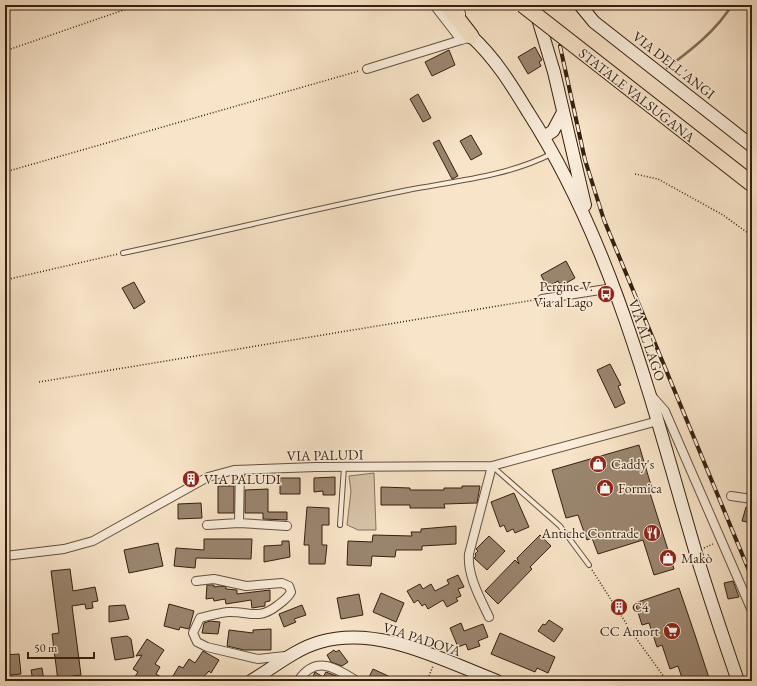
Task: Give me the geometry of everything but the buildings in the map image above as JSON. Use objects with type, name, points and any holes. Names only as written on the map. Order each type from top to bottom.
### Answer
[{"type":"highway","points":[[447,5],[465,34]]},
{"type":"highway","name":"STATALE VALSUGANA","points":[[523,5],[752,184]]},
{"type":"highway","name":"STATALE VALSUGANA","points":[[535,5],[752,173]]},
{"type":"main road","points":[[535,5],[554,72],[565,128],[591,231]]},
{"type":"main road","name":"VIA DELL'ANGI","points":[[580,5],[594,22],[752,146]]},
{"type":"main road","name":"VIA AL LAGO","points":[[465,34],[488,51],[544,137],[554,153],[591,231],[613,288],[650,394],[696,552],[738,681]]},
{"type":"main road","points":[[544,137],[553,131],[562,114]]},
{"type":"main road","points":[[554,153],[565,128]]},
{"type":"main road","name":"VIA PADOVA","points":[[251,681],[318,642],[348,636],[385,639],[497,681]]},
{"type":"street","points":[[368,69],[465,34],[434,5]]},
{"type":"street","points":[[542,299],[613,288]]},
{"type":"street","points":[[650,394],[665,411],[752,611]]},
{"type":"street","name":"VIA PALUDI","points":[[5,556],[64,549],[93,541],[208,477],[240,470],[344,467],[492,466],[658,420]]},
{"type":"street","points":[[489,616],[478,595],[468,563],[492,466]]},
{"type":"street","points":[[239,523],[240,470]]},
{"type":"street","points":[[731,496],[752,499]]},
{"type":"street","points":[[207,525],[239,523],[288,526]]},
{"type":"street","points":[[196,581],[214,578],[246,586],[282,583],[289,586],[292,592],[288,598],[270,612],[259,615],[228,612],[200,618],[193,633],[197,642],[207,647],[258,659],[275,658],[295,654]]},
{"type":"street","points":[[298,681],[304,672],[319,665],[331,666],[357,681]]},
{"type":"lane","points":[[457,5],[463,13],[465,34]]},
{"type":"lane","points":[[124,253],[523,166],[554,153]]},
{"type":"lane","points":[[492,466],[560,526],[589,565]]},
{"type":"lane","points":[[340,525],[344,467]]},
{"type":"path","points":[[5,51],[138,5]]},
{"type":"path","points":[[5,172],[368,69]]},
{"type":"path","points":[[635,174],[658,179],[723,215],[752,236]]},
{"type":"path","points":[[5,280],[124,253]]},
{"type":"path","points":[[39,382],[542,299]]},
{"type":"path","points":[[589,565],[632,634],[666,681]]},
{"type":"path","points":[[429,676],[433,662]]},
{"type":"shaded area","points":[[374,473],[376,530],[358,530],[347,525],[351,491],[349,476]]},
{"type":"waterway","points":[[667,68],[711,32],[732,5]]},
{"type":"railway","points":[[560,46],[585,160],[604,220],[752,578]]},
{"type":"place","name":"Pergine V. Via al Lago","points":[[606,294]]},
{"type":"place","name":"Caddy's","points":[[598,464]]},
{"type":"place","name":"VIA PALUDI","points":[[191,479]]},
{"type":"place","name":"Formica","points":[[605,488]]},
{"type":"place","name":"Antiche Contrade","points":[[652,533]]},
{"type":"place","name":"Makò","points":[[668,558]]},
{"type":"place","name":"C4","points":[[619,607]]},
{"type":"place","name":"CC Amort","points":[[672,631]]}]
